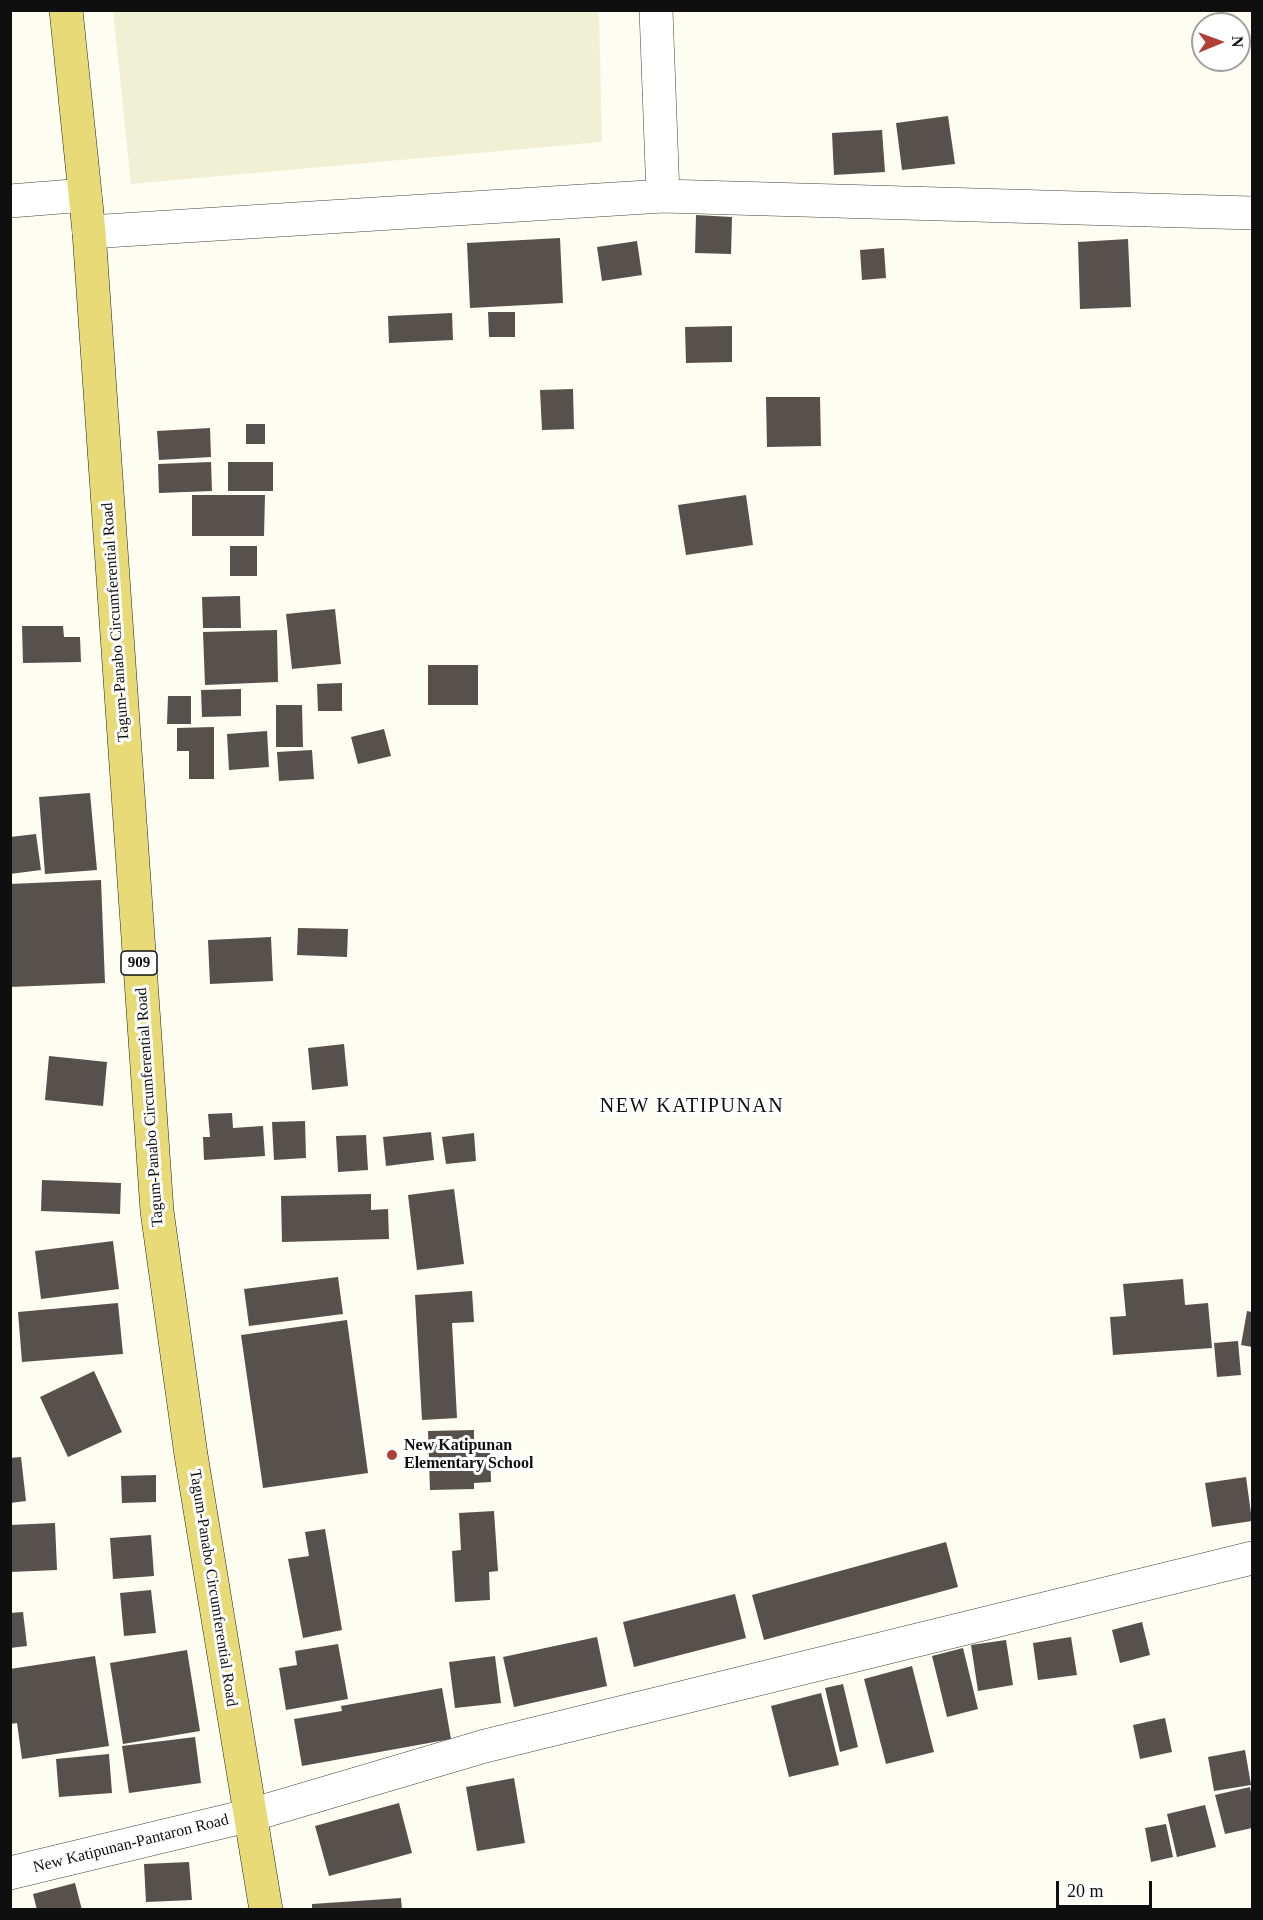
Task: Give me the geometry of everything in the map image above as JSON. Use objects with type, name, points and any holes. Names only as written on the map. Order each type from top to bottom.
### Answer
[{"type":"main road","name":"Tagum-Panabo Circumferential Road","points":[[66,10],[88,232],[157,1211],[191,1455],[266,1910]]},
{"type":"street","points":[[656,10],[663,196]]},
{"type":"street","points":[[10,201],[85,195]]},
{"type":"street","points":[[88,232],[663,196],[1252,213]]},
{"type":"street","name":"New Katipunan-Pantaron Road","points":[[10,1873],[251,1815],[485,1746],[1252,1558]]},
{"type":"green space","points":[[113,11],[599,11],[602,142],[131,184]]},
{"type":"building","points":[[948,116],[955,164],[902,170],[896,123]]},
{"type":"building","points":[[882,130],[885,172],[834,175],[832,133]]},
{"type":"building","points":[[696,215],[732,217],[731,254],[695,253]]},
{"type":"building","points":[[560,238],[563,303],[470,308],[467,243]]},
{"type":"building","points":[[1128,239],[1131,307],[1080,309],[1078,242]]},
{"type":"building","points":[[637,241],[642,275],[602,281],[597,247]]},
{"type":"building","points":[[884,248],[886,278],[862,280],[860,250]]},
{"type":"building","points":[[488,312],[515,312],[515,337],[489,337]]},
{"type":"building","points":[[452,313],[453,340],[389,343],[388,316]]},
{"type":"building","points":[[732,326],[732,362],[686,363],[685,327]]},
{"type":"building","points":[[573,389],[574,429],[542,430],[540,390]]},
{"type":"building","points":[[766,397],[820,397],[821,446],[767,447]]},
{"type":"building","points":[[246,424],[265,424],[265,444],[246,444]]},
{"type":"building","points":[[210,428],[211,457],[159,460],[157,431]]},
{"type":"building","points":[[211,462],[212,491],[159,493],[158,464]]},
{"type":"building","points":[[228,462],[273,462],[273,491],[228,491]]},
{"type":"building","points":[[192,495],[265,495],[264,536],[192,536]]},
{"type":"building","points":[[746,495],[753,545],[686,555],[678,505]]},
{"type":"building","points":[[230,546],[257,546],[257,576],[230,576]]},
{"type":"building","points":[[240,596],[241,628],[203,628],[202,597]]},
{"type":"building","points":[[335,609],[341,664],[292,669],[286,614]]},
{"type":"building","points":[[22,626],[63,626],[64,637],[80,637],[81,662],[23,663]]},
{"type":"building","points":[[277,630],[278,682],[205,685],[203,632]]},
{"type":"building","points":[[428,665],[478,665],[478,705],[428,705]]},
{"type":"building","points":[[342,683],[342,711],[318,711],[317,684]]},
{"type":"building","points":[[241,689],[241,716],[202,717],[201,690]]},
{"type":"building","points":[[168,696],[191,696],[191,724],[167,724]]},
{"type":"building","points":[[276,705],[302,705],[303,747],[276,747]]},
{"type":"building","points":[[214,727],[214,779],[189,779],[189,751],[177,751],[177,728]]},
{"type":"building","points":[[384,729],[391,756],[358,764],[351,737]]},
{"type":"building","points":[[267,731],[269,767],[229,770],[227,734]]},
{"type":"building","points":[[312,750],[314,779],[279,781],[277,752]]},
{"type":"building","points":[[90,793],[97,870],[45,874],[39,797]]},
{"type":"building","points":[[36,834],[41,870],[10,874],[10,837]]},
{"type":"building","points":[[101,880],[105,983],[10,987],[10,884]]},
{"type":"building","points":[[298,928],[348,929],[347,957],[297,955]]},
{"type":"building","points":[[271,937],[273,981],[210,984],[208,940]]},
{"type":"building","points":[[344,1044],[348,1086],[312,1090],[308,1048]]},
{"type":"building","points":[[49,1056],[107,1062],[103,1106],[45,1100]]},
{"type":"building","points":[[232,1113],[233,1128],[263,1126],[265,1156],[204,1160],[203,1137],[210,1137],[208,1114]]},
{"type":"building","points":[[305,1121],[306,1158],[274,1160],[272,1122]]},
{"type":"building","points":[[431,1132],[434,1160],[386,1166],[383,1137]]},
{"type":"building","points":[[474,1133],[476,1161],[446,1164],[442,1137]]},
{"type":"building","points":[[366,1135],[368,1170],[338,1172],[336,1136]]},
{"type":"building","points":[[42,1180],[121,1183],[120,1214],[41,1211]]},
{"type":"building","points":[[454,1189],[464,1264],[417,1270],[408,1195]]},
{"type":"building","points":[[371,1194],[371,1210],[388,1209],[389,1239],[282,1242],[281,1196]]},
{"type":"building","points":[[113,1241],[119,1289],[41,1299],[35,1251]]},
{"type":"building","points":[[338,1277],[343,1314],[249,1326],[244,1289]]},
{"type":"building","points":[[1183,1279],[1185,1305],[1208,1303],[1212,1348],[1113,1355],[1110,1317],[1126,1316],[1123,1284]]},
{"type":"building","points":[[472,1291],[474,1322],[452,1323],[457,1418],[422,1420],[415,1295]]},
{"type":"building","points":[[118,1303],[123,1354],[22,1362],[18,1312]]},
{"type":"building","points":[[1247,1311],[1252,1312],[1252,1347],[1241,1345]]},
{"type":"building","points":[[347,1320],[368,1473],[263,1488],[241,1335]]},
{"type":"building","points":[[1238,1341],[1241,1375],[1217,1377],[1214,1343]]},
{"type":"building","points":[[94,1371],[122,1432],[68,1457],[40,1397]]},
{"type":"building","points":[[474,1430],[474,1446],[490,1446],[491,1482],[474,1483],[474,1489],[430,1490],[428,1431]]},
{"type":"building","points":[[21,1457],[26,1501],[10,1503],[10,1458]]},
{"type":"building","points":[[156,1475],[156,1502],[122,1503],[121,1476]]},
{"type":"building","points":[[1246,1477],[1252,1521],[1212,1527],[1205,1483]]},
{"type":"building","points":[[494,1511],[498,1571],[489,1572],[490,1600],[455,1602],[452,1551],[461,1550],[459,1513]]},
{"type":"building","points":[[55,1523],[57,1570],[10,1572],[10,1525]]},
{"type":"building","points":[[325,1529],[342,1630],[303,1638],[288,1559],[309,1556],[305,1532]]},
{"type":"building","points":[[151,1535],[154,1576],[113,1579],[110,1538]]},
{"type":"building","points":[[946,1542],[958,1587],[764,1640],[752,1595]]},
{"type":"building","points":[[151,1590],[156,1633],[124,1636],[120,1593]]},
{"type":"building","points":[[735,1594],[746,1638],[634,1667],[623,1622]]},
{"type":"building","points":[[23,1612],[27,1646],[10,1648],[10,1613]]},
{"type":"building","points":[[1142,1622],[1150,1655],[1120,1663],[1112,1630]]},
{"type":"building","points":[[597,1637],[607,1686],[514,1707],[503,1657]]},
{"type":"building","points":[[1071,1637],[1077,1675],[1038,1680],[1033,1643]]},
{"type":"building","points":[[1006,1640],[1013,1685],[978,1691],[971,1645]]},
{"type":"building","points":[[338,1644],[348,1699],[286,1710],[279,1668],[297,1665],[295,1651]]},
{"type":"building","points":[[963,1648],[978,1709],[947,1717],[932,1656]]},
{"type":"building","points":[[187,1650],[200,1731],[123,1744],[110,1663]]},
{"type":"building","points":[[95,1656],[109,1746],[22,1759],[17,1723],[10,1724],[10,1669]]},
{"type":"building","points":[[495,1656],[501,1703],[455,1708],[449,1662]]},
{"type":"building","points":[[912,1666],[934,1752],[886,1764],[864,1679]]},
{"type":"building","points":[[843,1684],[858,1747],[840,1752],[825,1688]]},
{"type":"building","points":[[442,1688],[451,1739],[302,1766],[294,1719],[342,1711],[341,1706]]},
{"type":"building","points":[[821,1693],[839,1765],[789,1777],[771,1706]]},
{"type":"building","points":[[1165,1718],[1172,1752],[1140,1759],[1133,1725]]},
{"type":"building","points":[[195,1737],[201,1783],[129,1793],[122,1746]]},
{"type":"building","points":[[1245,1750],[1251,1785],[1214,1791],[1208,1757]]},
{"type":"building","points":[[109,1754],[112,1793],[59,1797],[56,1759]]},
{"type":"building","points":[[514,1778],[525,1843],[477,1851],[466,1787]]},
{"type":"building","points":[[1250,1787],[1252,1828],[1225,1834],[1215,1795]]},
{"type":"building","points":[[399,1803],[412,1853],[329,1876],[315,1826]]},
{"type":"building","points":[[1205,1805],[1216,1847],[1177,1857],[1167,1814]]},
{"type":"building","points":[[1166,1824],[1173,1857],[1151,1862],[1145,1828]]},
{"type":"building","points":[[189,1862],[192,1900],[146,1902],[144,1864]]},
{"type":"building","points":[[75,1883],[82,1910],[37,1910],[33,1894]]},
{"type":"building","points":[[401,1898],[402,1910],[312,1910],[312,1904]]},
{"type":"place","name":"New Katipunan Elementary School","points":[[392,1455]]},
{"type":"district","name":"NEW KATIPUNAN","points":[[692,1107]]}]
